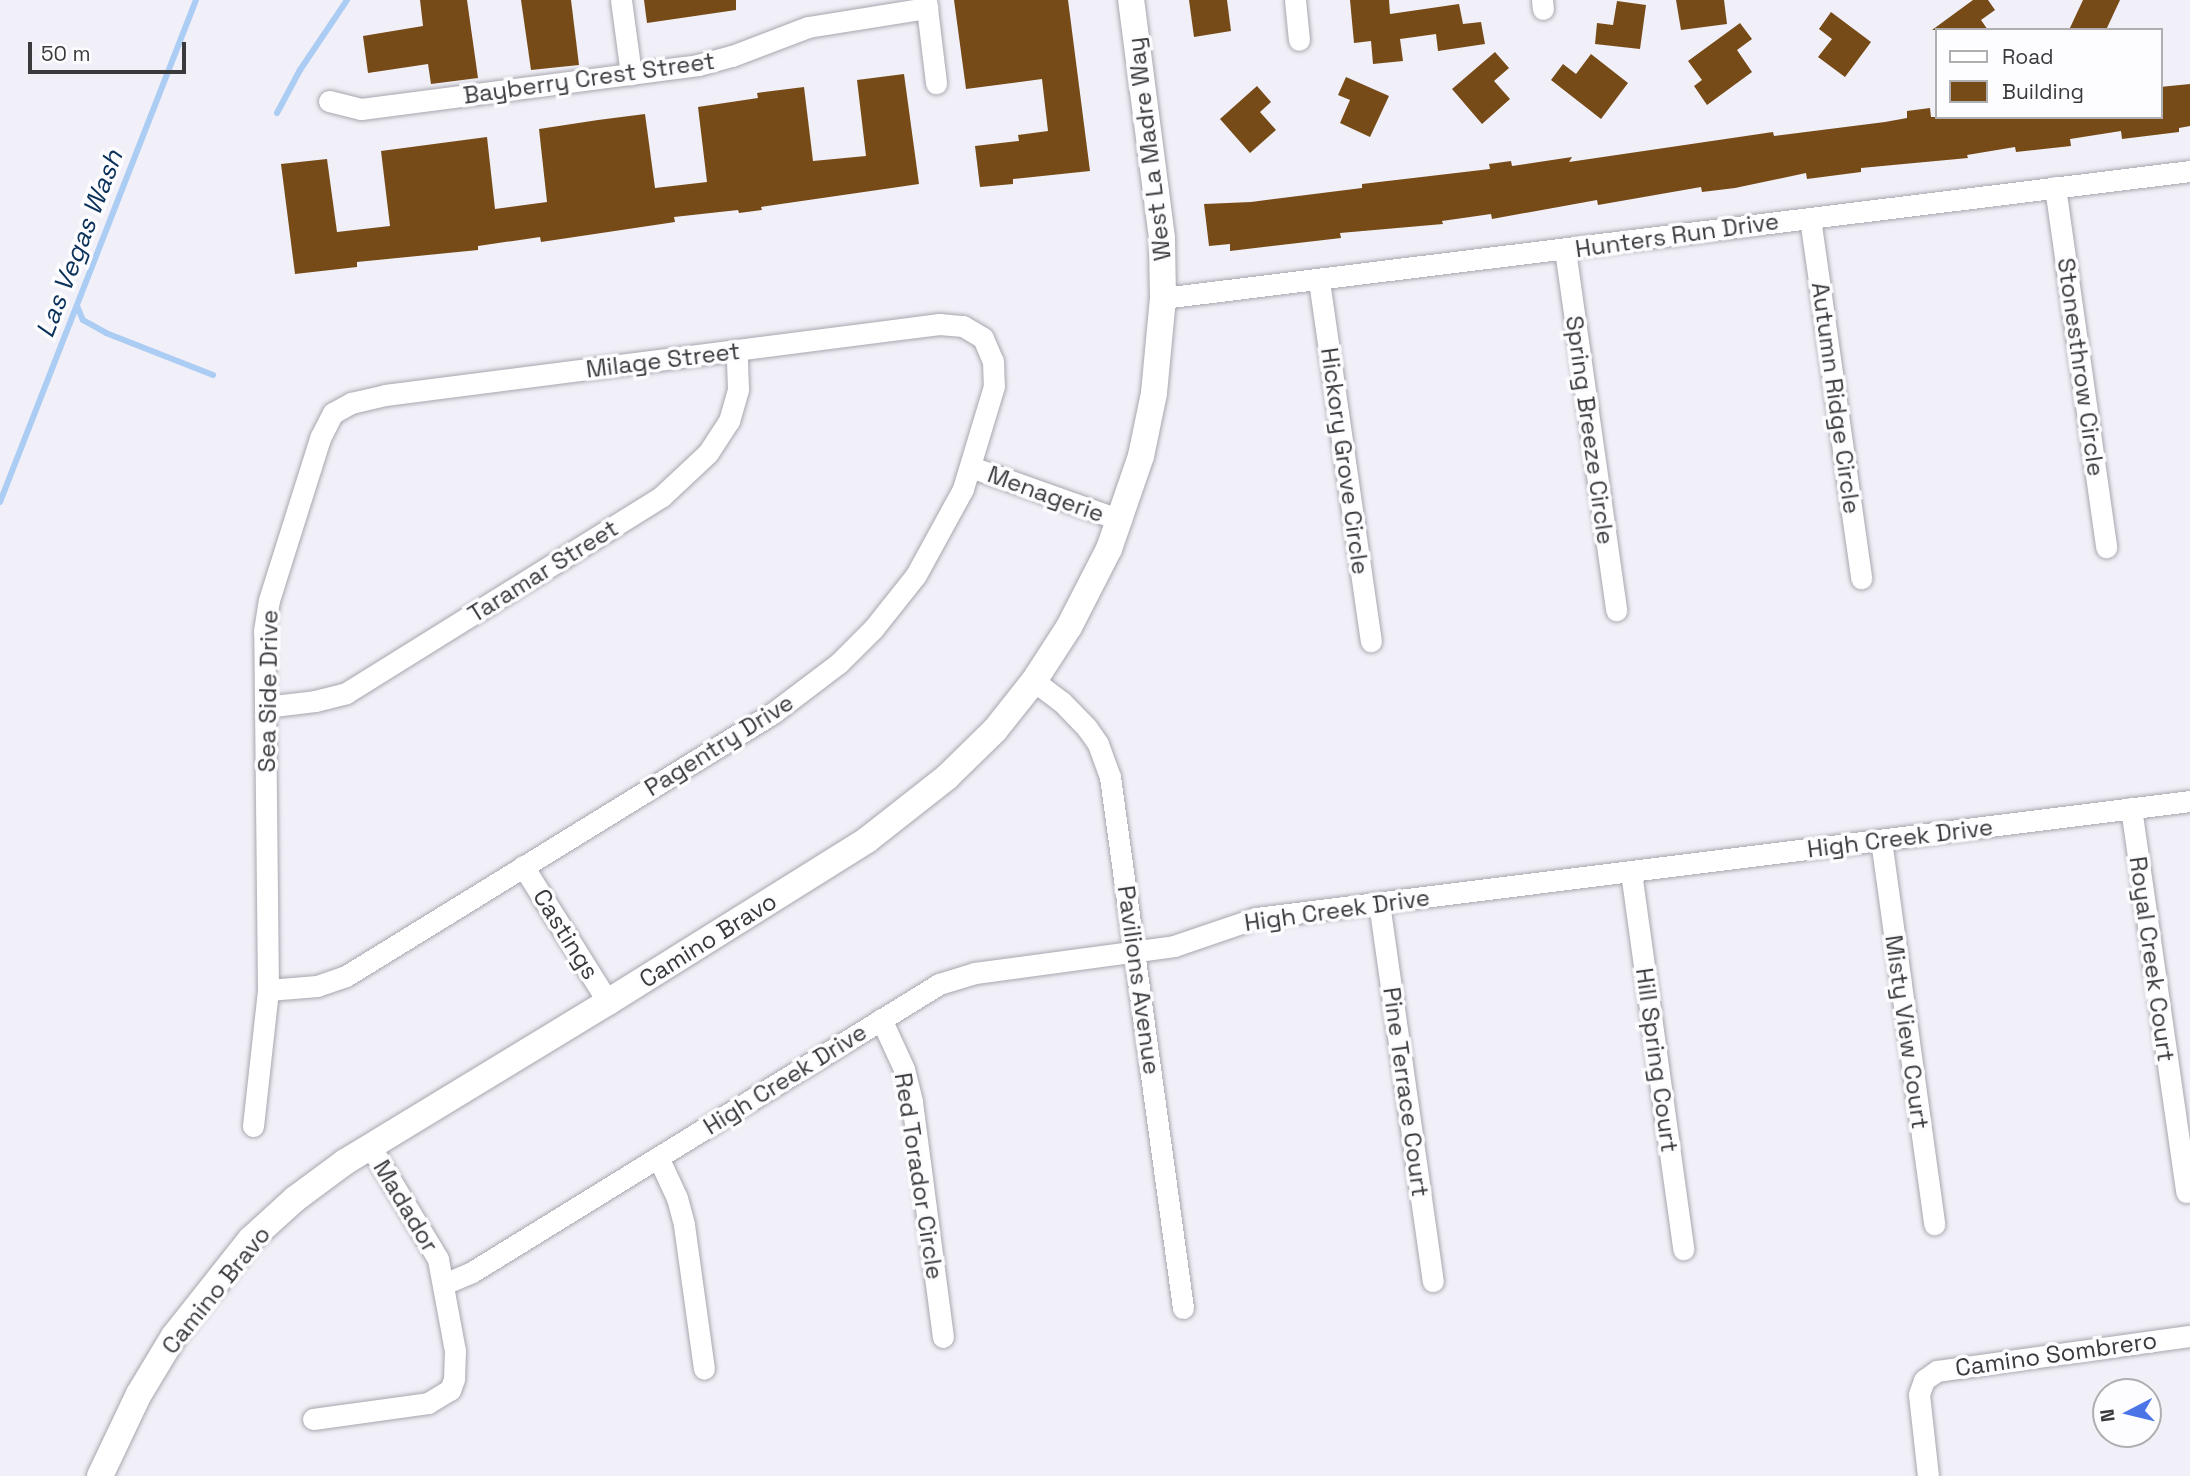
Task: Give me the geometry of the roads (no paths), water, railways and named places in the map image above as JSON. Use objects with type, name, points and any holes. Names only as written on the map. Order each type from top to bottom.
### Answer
[{"type":"street","points":[[621,0],[631,74]]},
{"type":"street","name":"West La Madre Way","points":[[1130,0],[1159,208],[1163,298]]},
{"type":"street","points":[[1295,0],[1299,40]]},
{"type":"street","points":[[927,4],[936,83]]},
{"type":"street","name":"Bayberry Crest Street","points":[[329,101],[361,110],[698,65],[732,56],[808,27],[927,4]]},
{"type":"street","name":"Hunters Run Drive","points":[[1163,298],[1319,281],[2190,171]]},
{"type":"street","name":"Stonesthrow Circle","points":[[2056,187],[2106,547]]},
{"type":"street","name":"Autumn Ridge Circle","points":[[1810,218],[1861,578]]},
{"type":"street","name":"Spring Breeze Circle","points":[[1565,250],[1616,610]]},
{"type":"street","name":"Hickory Grove Circle","points":[[1319,281],[1371,641]]},
{"type":"street","name":"Camino Bravo","points":[[100,1476],[157,1364],[224,1271],[251,1239],[295,1199],[370,1146],[838,859],[894,821],[971,754],[1034,681],[1083,602],[1121,520],[1148,425],[1158,360],[1163,298]]},
{"type":"street","name":"Milage Street","points":[[341,407],[385,395],[951,323],[974,331],[983,338]]},
{"type":"street","name":"Pagentry Drive","points":[[268,990],[317,986],[345,976],[789,702],[839,663],[873,629],[916,575],[942,532],[971,467],[995,373],[990,349],[983,338]]},
{"type":"street","name":"Taramar Street","points":[[265,707],[315,702],[346,692],[661,497],[708,453],[729,421],[738,389],[737,351]]},
{"type":"street","name":"Sea Side Drive","points":[[253,1126],[268,990],[264,639],[269,600],[323,428],[341,407]]},
{"type":"street","name":"Menagerie","points":[[971,467],[1121,520]]},
{"type":"street","name":"Pavilions Avenue","points":[[1034,681],[1076,715],[1098,744],[1114,795],[1183,1308]]},
{"type":"street","name":"High Creek Drive","points":[[444,1284],[472,1272],[939,984],[975,973],[1188,942],[1227,926],[1256,918],[2190,801]]},
{"type":"street","name":"Royal Creek Court","points":[[2131,808],[2186,1192]]},
{"type":"street","name":"Misty View Court","points":[[1881,840],[1934,1224]]},
{"type":"street","name":"Castings","points":[[523,866],[608,1002]]},
{"type":"street","name":"Hill Spring Court","points":[[1631,872],[1683,1249]]},
{"type":"street","name":"Pine Terrace Court","points":[[1379,903],[1433,1281]]},
{"type":"street","name":"Red Torador Circle","points":[[881,1019],[904,1069],[912,1101],[943,1337]]},
{"type":"street","name":"Madador","points":[[313,1419],[414,1407],[440,1398],[450,1390],[454,1379],[455,1351],[444,1284],[434,1250],[370,1146]]},
{"type":"street","points":[[658,1157],[681,1212],[705,1369]]},
{"type":"street","name":"Camino Sombrero","points":[[1928,1476],[1919,1402],[1924,1380],[1937,1371],[2190,1336]]},
{"type":"waterway","name":"Las Vegas Wash","points":[[0,502],[196,0]]},
{"type":"waterway","points":[[277,113],[300,70],[347,0]]},
{"type":"waterway","points":[[77,306],[83,320],[106,333],[213,375]]}]
